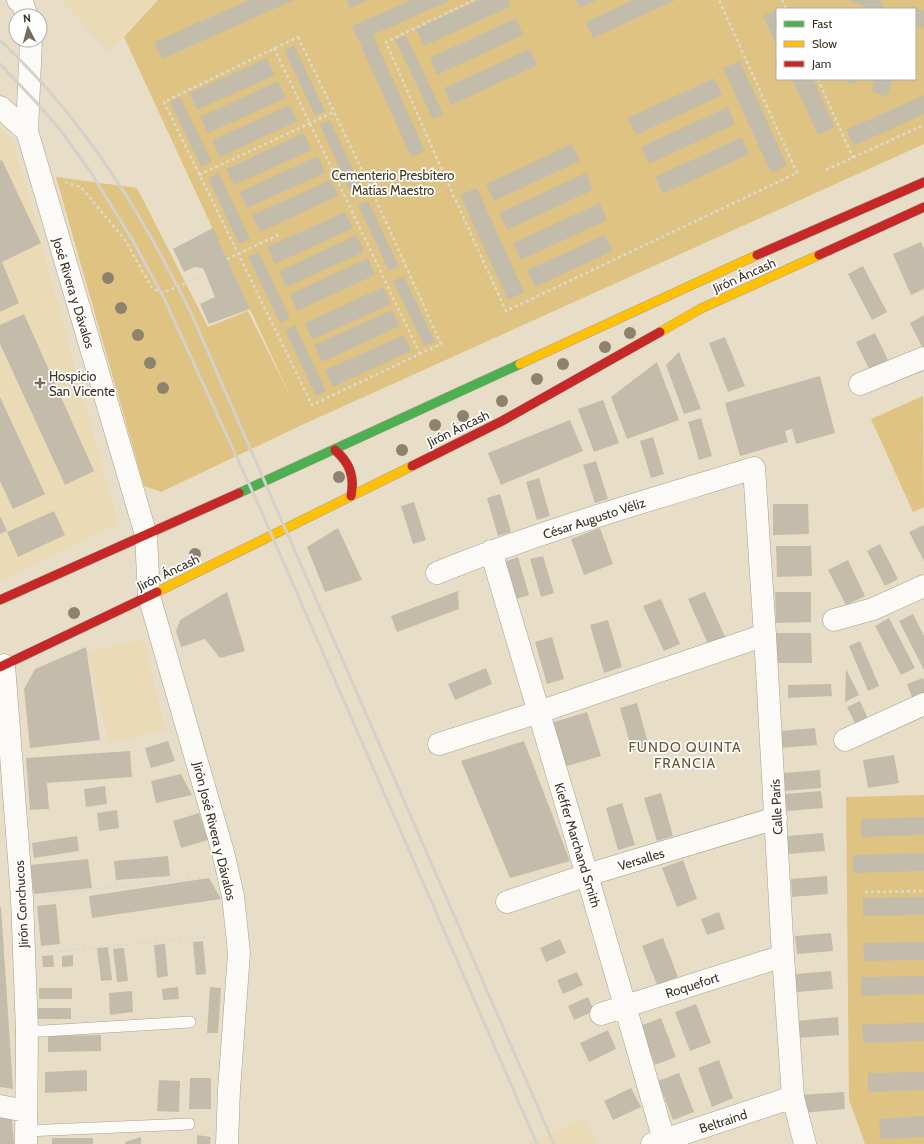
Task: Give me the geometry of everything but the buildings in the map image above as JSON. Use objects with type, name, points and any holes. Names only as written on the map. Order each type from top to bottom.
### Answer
[{"type":"main road","name":"Jirón Áncash","points":[[0,600],[146,536],[335,450],[733,265],[924,182]]},
{"type":"main road","name":"Jirón Áncash","points":[[2,666],[149,596],[502,421],[700,309],[924,207]]},
{"type":"main road","points":[[335,450],[342,455],[351,469],[353,487],[351,496]]},
{"type":"street","points":[[18,0],[24,8]]},
{"type":"street","name":"José Rivera y Dávalos","points":[[31,48],[27,131],[38,173],[146,536],[149,596]]},
{"type":"street","points":[[0,107],[27,131]]},
{"type":"street","points":[[860,384],[924,358]]},
{"type":"street","name":"César Augusto Véliz","points":[[437,573],[491,551],[610,512],[754,468]]},
{"type":"street","name":"Calle París","points":[[754,468],[783,956],[793,1097],[805,1144]]},
{"type":"street","name":"Kieffer Marchand Smith","points":[[491,551],[625,1006],[658,1142]]},
{"type":"street","points":[[834,620],[873,609],[924,586]]},
{"type":"street","name":"Jirón José Rivera y Dávalos","points":[[149,596],[221,845],[233,896],[239,953],[227,1144]]},
{"type":"street","points":[[439,744],[539,712],[765,635]]},
{"type":"street","name":"Jirón Conchucos","points":[[2,666],[22,898],[26,1031],[26,1129]]},
{"type":"street","points":[[845,740],[924,704]]},
{"type":"street","name":"Versalles","points":[[507,902],[587,875],[776,818]]},
{"type":"street","name":"Roquefort","points":[[601,1014],[783,956]]},
{"type":"street","name":"Beltraind","points":[[658,1142],[793,1097]]},
{"type":"street","points":[[0,1106],[26,1129]]},
{"type":"lane","points":[[26,1031],[52,1031],[190,1022]]},
{"type":"lane","points":[[26,1129],[189,1124]]},
{"type":"path","points":[[474,0],[386,42],[436,159],[506,311],[797,173],[719,0]]},
{"type":"path","points":[[298,37],[372,191],[441,344],[312,405],[164,102],[274,48],[298,37]]},
{"type":"path","points":[[274,48],[420,354]]},
{"type":"path","points":[[818,80],[853,158]]},
{"type":"path","points":[[199,175],[334,112]]},
{"type":"path","points":[[826,170],[924,125]]},
{"type":"path","points":[[38,173],[80,187],[125,240],[152,288],[163,293],[206,274]]},
{"type":"path","points":[[227,259],[278,235]]},
{"type":"path","points":[[22,898],[212,876]]},
{"type":"path","points":[[865,892],[924,891]]},
{"type":"path","points":[[24,954],[210,937]]},
{"type":"shaded area","points":[[61,0],[158,0],[109,52]]},
{"type":"shaded area","name":"Hospicio San Vicente","points":[[0,128],[13,141],[118,524],[0,581]]},
{"type":"shaded area","points":[[144,639],[165,730],[109,743],[87,652]]},
{"type":"shaded area","points":[[585,1118],[596,1144],[527,1144]]},
{"type":"green space","name":"Cementerio Presbítero Matías Maestro","points":[[158,0],[924,0],[924,144],[304,424],[161,492],[144,486],[56,177],[137,188],[208,327],[248,311],[293,402],[124,37]]},
{"type":"green space","points":[[923,396],[924,507],[913,512],[871,419]]},
{"type":"green space","points":[[924,795],[924,1144],[865,1144],[849,1100],[846,797]]},
{"type":"railway","points":[[0,40],[54,96],[99,154],[142,221],[191,313],[554,1144]]},
{"type":"railway","points":[[0,64],[61,131],[90,171],[133,241],[164,298],[259,506],[537,1144]]},
{"type":"traffic: fast","points":[[239,493],[520,364]]},
{"type":"traffic: slow","points":[[520,364],[757,255]]},
{"type":"traffic: slow","points":[[660,332],[700,309],[819,255]]},
{"type":"traffic: slow","points":[[157,592],[412,466]]},
{"type":"traffic: jam","points":[[757,255],[924,182]]},
{"type":"traffic: jam","points":[[819,255],[924,207]]},
{"type":"traffic: jam","points":[[412,466],[502,421],[660,332]]},
{"type":"traffic: jam","points":[[335,450],[348,465],[352,477],[351,496]]},
{"type":"traffic: jam","points":[[0,600],[239,493]]},
{"type":"traffic: jam","points":[[0,667],[157,592]]},
{"type":"place","name":"Hospicio San Vicente","points":[[40,383]]},
{"type":"district","name":"FUNDO QUINTA FRANCIA","points":[[685,756]]}]
